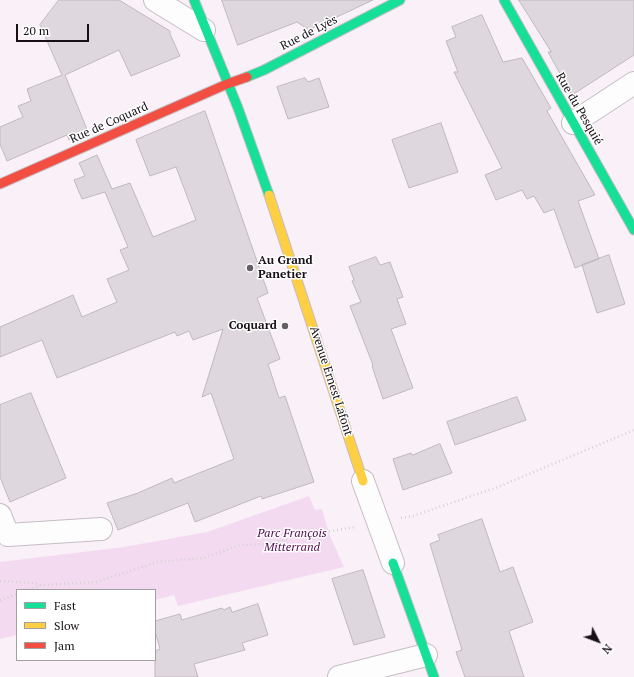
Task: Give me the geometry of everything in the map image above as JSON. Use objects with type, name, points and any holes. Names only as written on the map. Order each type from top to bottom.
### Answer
[{"type":"street","points":[[155,0],[204,30]]},
{"type":"street","name":"Avenue Ernest Lafont","points":[[194,0],[204,30],[228,84],[254,153],[316,334],[364,481],[434,677]]},
{"type":"street","name":"Rue de Lyès","points":[[228,84],[264,70],[400,0]]},
{"type":"street","name":"Rue du Pesquié","points":[[504,0],[634,230]]},
{"type":"street","points":[[573,123],[634,83]]},
{"type":"street","name":"Rue de Coquard","points":[[0,184],[228,84]]},
{"type":"street","points":[[0,515],[8,535],[101,529]]},
{"type":"street","points":[[339,677],[426,655]]},
{"type":"path","points":[[32,589],[42,586],[96,582],[156,562],[203,558],[241,546],[267,544],[299,536],[413,516],[498,487],[634,430]]},
{"type":"path","points":[[0,581],[34,583],[42,586]]},
{"type":"path","points":[[0,600],[16,594]]},
{"type":"green space","name":"Parc François Mitterrand","points":[[309,496],[315,510],[322,509],[330,536],[344,567],[178,606],[174,595],[156,600],[156,589],[16,589],[16,635],[0,639],[0,562],[124,547],[207,532]]},
{"type":"building","points":[[59,0],[119,0],[170,31],[180,56],[131,76],[119,50],[65,75],[88,132],[69,140],[67,135],[7,161],[0,144],[0,127],[23,117],[18,106],[31,101],[27,89],[62,75],[40,25]]},
{"type":"building","points":[[222,0],[373,0],[309,30],[297,22],[238,45]]},
{"type":"building","points":[[519,0],[634,0],[634,55],[572,95],[548,52],[551,52]]},
{"type":"building","points":[[482,15],[503,62],[522,58],[551,108],[547,111],[595,195],[578,201],[599,259],[575,268],[554,209],[544,213],[534,196],[527,199],[522,190],[496,200],[485,175],[502,168],[454,72],[458,72],[446,41],[456,37],[452,27]]},
{"type":"building","points":[[305,78],[308,82],[319,78],[329,107],[288,119],[277,87]]},
{"type":"building","points":[[205,111],[268,293],[257,298],[280,359],[268,364],[279,398],[285,396],[314,482],[262,499],[261,496],[195,522],[188,503],[118,530],[107,503],[138,493],[172,478],[174,483],[234,459],[211,393],[202,397],[223,329],[193,340],[189,331],[177,336],[175,332],[57,378],[42,340],[0,357],[0,327],[73,295],[82,317],[117,302],[107,279],[129,270],[120,250],[128,247],[105,192],[82,199],[74,180],[85,176],[79,163],[97,155],[112,189],[130,183],[153,237],[196,220],[176,167],[150,176],[136,140]]},
{"type":"building","points":[[441,123],[458,172],[409,188],[392,140]]},
{"type":"building","points":[[609,255],[625,304],[597,313],[582,265]]},
{"type":"building","points":[[376,257],[380,265],[390,262],[403,297],[397,299],[406,324],[391,329],[413,388],[383,399],[372,366],[373,365],[350,306],[361,302],[352,281],[354,280],[349,267]]},
{"type":"building","points":[[31,393],[66,478],[10,502],[0,477],[0,405]]},
{"type":"building","points":[[517,397],[526,420],[455,445],[447,422]]},
{"type":"building","points":[[440,444],[452,473],[403,490],[393,459],[411,453],[412,455]]},
{"type":"building","points":[[482,519],[500,572],[513,567],[533,622],[509,631],[524,677],[465,677],[456,652],[462,650],[430,544],[440,540],[438,535]]},
{"type":"building","points":[[363,570],[385,637],[354,645],[332,579]]},
{"type":"building","points":[[258,604],[268,635],[242,643],[245,650],[194,664],[198,677],[155,677],[156,651],[160,649],[156,635],[156,621],[180,614],[182,620],[222,608],[224,610],[230,607],[232,612]]},
{"type":"traffic: fast","points":[[194,0],[238,108],[269,195]]},
{"type":"traffic: fast","points":[[247,77],[264,70],[400,0]]},
{"type":"traffic: fast","points":[[504,0],[634,230]]},
{"type":"traffic: fast","points":[[393,563],[434,677]]},
{"type":"traffic: slow","points":[[269,195],[363,481]]},
{"type":"traffic: jam","points":[[0,184],[227,84],[247,77]]},
{"type":"place","name":"Au Grand Panetier","points":[[250,268]]},
{"type":"place","name":"Coquard","points":[[285,326]]}]
